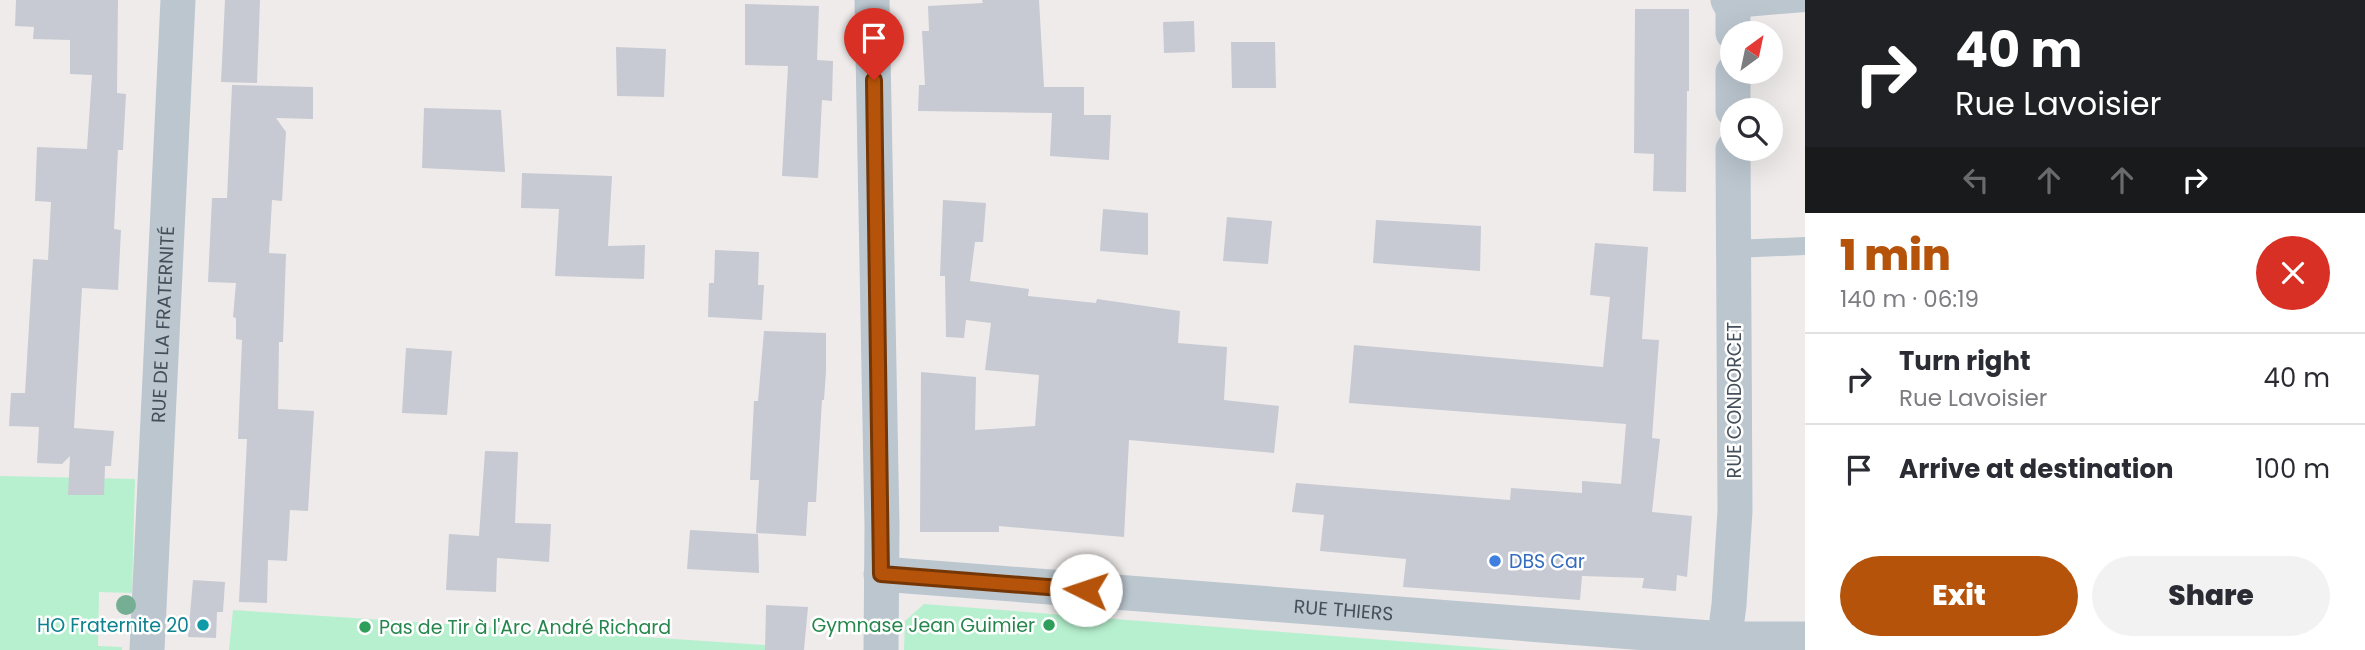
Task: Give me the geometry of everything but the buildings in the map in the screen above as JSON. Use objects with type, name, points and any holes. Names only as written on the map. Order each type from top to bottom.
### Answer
[{"type":"street","name":"RUE DE LA FRATERNITÉ","points":[[147,650],[178,0]]},
{"type":"street","points":[[872,0],[881,650]]},
{"type":"street","name":"RUE CONDORCET","points":[[1723,644],[1729,605],[1735,510],[1733,161]]},
{"type":"street","name":"RUE THIERS","points":[[881,574],[1723,644],[1805,639]]},
{"type":"lane","points":[[1731,14],[1805,3]]},
{"type":"lane","points":[[1734,249],[1805,246]]},
{"type":"green space","points":[[0,476],[135,479],[132,593],[99,592],[98,646],[122,647],[122,650],[0,650]]},
{"type":"green space","name":"Gymnase Jean Guimier","points":[[924,604],[1512,650],[904,650],[905,621]]},
{"type":"green space","name":"Pas de Tir à l'Arc André Richard","points":[[233,610],[765,645],[765,650],[229,650]]},
{"type":"place","name":"DBS Car","points":[[1495,561]]},
{"type":"place","name":"HO Fraternite 20","points":[[203,625]]},
{"type":"place","name":"Gymnase Jean Guimier","points":[[1049,625]]},
{"type":"place","name":"Pas de Tir à l'Arc André Richard","points":[[365,627]]},
{"type":"route","points":[[874,80],[881,574],[1086,590]]}]
